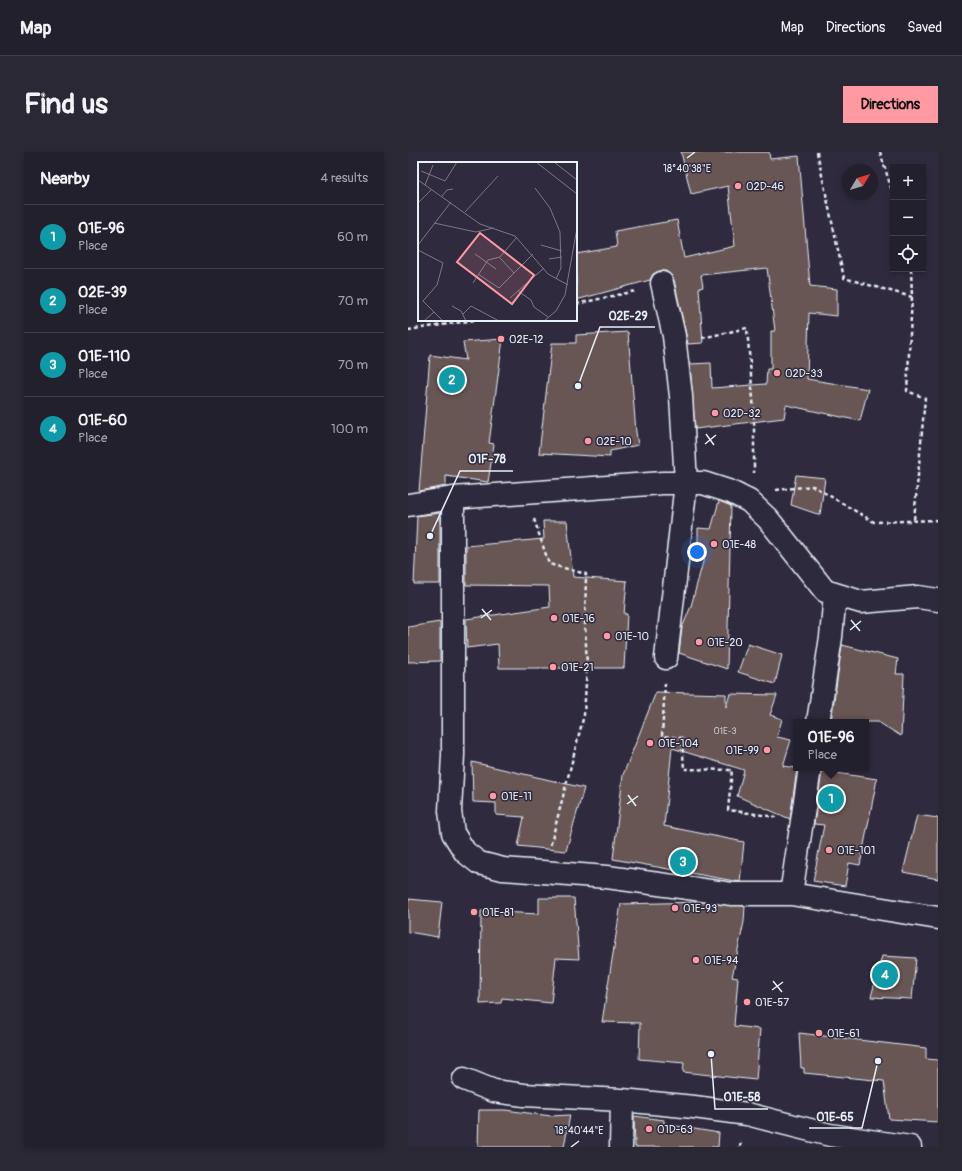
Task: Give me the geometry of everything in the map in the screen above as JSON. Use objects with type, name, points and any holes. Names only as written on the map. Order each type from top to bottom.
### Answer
[{"type":"street","points":[[662,283],[674,336],[681,396],[686,483],[666,658]]},
{"type":"street","points":[[408,505],[453,498],[663,483],[703,483],[731,492],[749,501],[768,519],[825,591],[861,602],[918,597],[938,600]]},
{"type":"street","points":[[453,498],[453,710],[450,811],[453,833],[465,852],[479,864],[503,869],[607,877],[732,894],[791,894],[938,918]]},
{"type":"street","points":[[818,719],[831,637],[835,594]]},
{"type":"street","points":[[791,894],[810,771]]},
{"type":"street","points":[[464,1079],[494,1091],[524,1095],[622,1100],[747,1114],[830,1135],[910,1147]]},
{"type":"street","points":[[621,1147],[622,1100]]},
{"type":"path","points":[[816,152],[844,278],[912,297]]},
{"type":"path","points":[[880,152],[890,184]]},
{"type":"path","points":[[911,272],[912,297],[907,391],[925,398],[914,520]]},
{"type":"path","points":[[577,304],[647,289],[662,283]]},
{"type":"path","points":[[408,330],[467,321]]},
{"type":"path","points":[[674,336],[696,340],[747,328],[754,411],[755,462],[749,501]]},
{"type":"path","points":[[749,501],[774,490],[813,486],[874,522],[938,520]]},
{"type":"path","points":[[535,492],[534,521],[549,564],[586,574],[585,624],[587,667],[584,715],[549,850],[550,873]]},
{"type":"path","points":[[666,658],[662,736],[682,738],[684,769],[732,770],[728,810],[802,821]]},
{"type":"building","points":[[681,152],[769,152],[770,159],[799,156],[810,286],[837,289],[837,316],[809,313],[807,379],[868,389],[860,421],[786,405],[784,418],[695,429],[690,364],[711,363],[712,388],[766,384],[767,369],[771,369],[771,331],[775,331],[767,268],[701,275],[703,287],[699,288],[703,343],[688,344],[674,280],[666,271],[659,271],[653,274],[650,280],[577,300],[577,254],[617,247],[615,231],[677,220],[684,258],[735,246],[728,186],[691,194]]},
{"type":"building","points":[[628,332],[638,445],[610,451],[610,457],[539,453],[552,343],[576,343],[576,335]]},
{"type":"building","points":[[503,339],[489,443],[494,444],[488,482],[446,476],[446,486],[419,491],[430,355],[466,360],[463,342]]},
{"type":"building","points":[[796,475],[825,478],[820,515],[791,505]]},
{"type":"building","points":[[719,501],[731,506],[727,669],[679,653],[682,628],[691,606],[704,558],[698,558],[698,528],[711,529]]},
{"type":"building","points":[[440,513],[440,584],[414,584],[417,516]]},
{"type":"building","points":[[543,521],[567,521],[573,577],[627,581],[624,614],[627,614],[624,668],[499,668],[498,644],[467,648],[466,619],[550,607],[549,586],[466,585],[466,546],[544,539]]},
{"type":"building","points":[[440,622],[440,661],[408,662],[408,627]]},
{"type":"building","points":[[748,644],[782,655],[775,684],[738,672]]},
{"type":"building","points":[[842,645],[898,659],[896,674],[904,674],[901,736],[878,722],[869,722],[869,719],[831,719]]},
{"type":"building","points":[[656,692],[726,694],[726,707],[730,694],[777,695],[770,715],[782,719],[777,737],[791,740],[783,766],[793,767],[793,771],[797,771],[790,819],[737,796],[744,770],[672,748],[664,826],[744,842],[740,882],[613,859],[623,775]]},
{"type":"building","points":[[472,762],[584,788],[566,851],[518,846],[524,817],[496,815],[496,803],[473,802]]},
{"type":"building","points":[[822,771],[877,779],[860,865],[849,863],[845,886],[813,881],[824,825],[814,824]]},
{"type":"building","points":[[917,815],[938,818],[938,879],[903,872]]},
{"type":"building","points":[[539,898],[574,898],[579,959],[556,958],[551,1003],[502,998],[501,1003],[480,1004],[481,911],[539,914]]},
{"type":"building","points":[[408,899],[442,902],[438,937],[408,932]]},
{"type":"building","points":[[702,902],[745,906],[744,922],[732,977],[738,978],[734,1026],[760,1029],[756,1080],[683,1072],[684,1063],[639,1059],[640,1023],[602,1022],[621,904]]},
{"type":"building","points":[[882,956],[916,958],[912,999],[871,997]]},
{"type":"building","points":[[799,1033],[926,1048],[926,1059],[938,1060],[938,1122],[889,1119],[884,1081],[804,1073],[804,1068],[801,1068]]},
{"type":"building","points":[[479,1110],[505,1110],[551,1116],[570,1115],[564,1147],[478,1147]]},
{"type":"building","points":[[634,1116],[664,1120],[664,1124],[719,1133],[718,1147],[635,1147]]},
{"type":"place","name":"02D-46","points":[[738,186]]},
{"type":"place","name":"02E-12","points":[[501,339]]},
{"type":"place","name":"02D-33","points":[[777,373]]},
{"type":"place","name":"02E-39","points":[[452,380]]},
{"type":"place","name":"02E-29","points":[[578,386]]},
{"type":"place","name":"02D-32","points":[[715,413]]},
{"type":"place","name":"02E-10","points":[[588,441]]},
{"type":"place","name":"01F-78","points":[[430,536]]},
{"type":"place","name":"01E-48","points":[[714,544]]},
{"type":"place","name":"01E-16","points":[[554,618]]},
{"type":"place","name":"01E-10","points":[[607,636]]},
{"type":"place","name":"01E-20","points":[[699,642]]},
{"type":"place","name":"01E-21","points":[[553,667]]},
{"type":"place","name":"01E-104","points":[[650,743]]},
{"type":"place","name":"01E-99","points":[[767,750]]},
{"type":"place","name":"01E-11","points":[[493,796]]},
{"type":"place","name":"01E-96","points":[[831,799]]},
{"type":"place","name":"01E-101","points":[[829,850]]},
{"type":"place","name":"01E-110","points":[[683,862]]},
{"type":"place","name":"01E-93","points":[[675,908]]},
{"type":"place","name":"01E-81","points":[[474,912]]},
{"type":"place","name":"01E-94","points":[[696,960]]},
{"type":"place","name":"01E-60","points":[[885,975]]},
{"type":"place","name":"01E-57","points":[[747,1002]]},
{"type":"place","name":"01E-61","points":[[819,1033]]},
{"type":"place","name":"01E-58","points":[[711,1054]]},
{"type":"place","name":"01E-65","points":[[878,1061]]},
{"type":"place","name":"01D-63","points":[[649,1129]]}]
